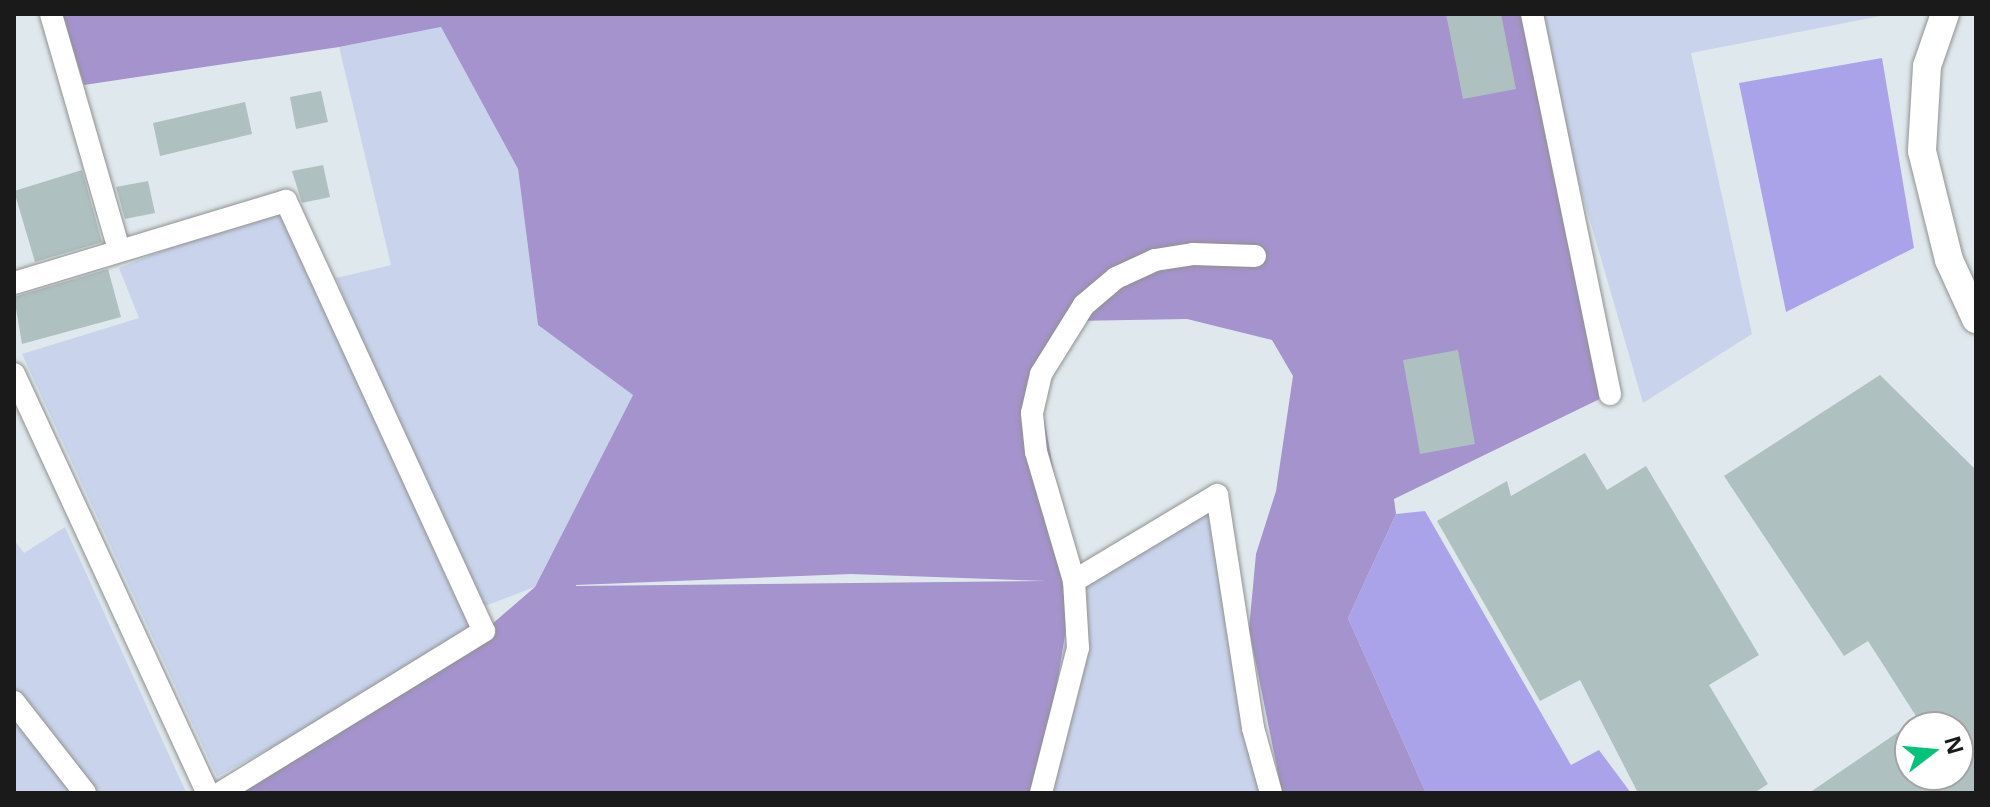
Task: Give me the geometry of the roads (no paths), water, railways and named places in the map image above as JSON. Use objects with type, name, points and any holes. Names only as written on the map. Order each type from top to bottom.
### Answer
[{"type":"street","points":[[51,14],[119,249]]},
{"type":"street","points":[[1532,14],[1610,394]]},
{"type":"street","points":[[1945,14],[1927,66],[1922,151],[1949,260],[1976,319]]},
{"type":"street","points":[[14,283],[286,201],[484,631],[221,793]]},
{"type":"street","points":[[1041,793],[1078,648],[1074,581],[1036,452],[1032,413],[1041,374],[1084,305],[1116,278],[1155,260],[1193,254],[1255,256]]},
{"type":"street","points":[[14,374],[208,793]]},
{"type":"street","points":[[1074,581],[1217,495],[1253,728],[1271,793]]},
{"type":"street","points":[[14,702],[85,793]]}]
